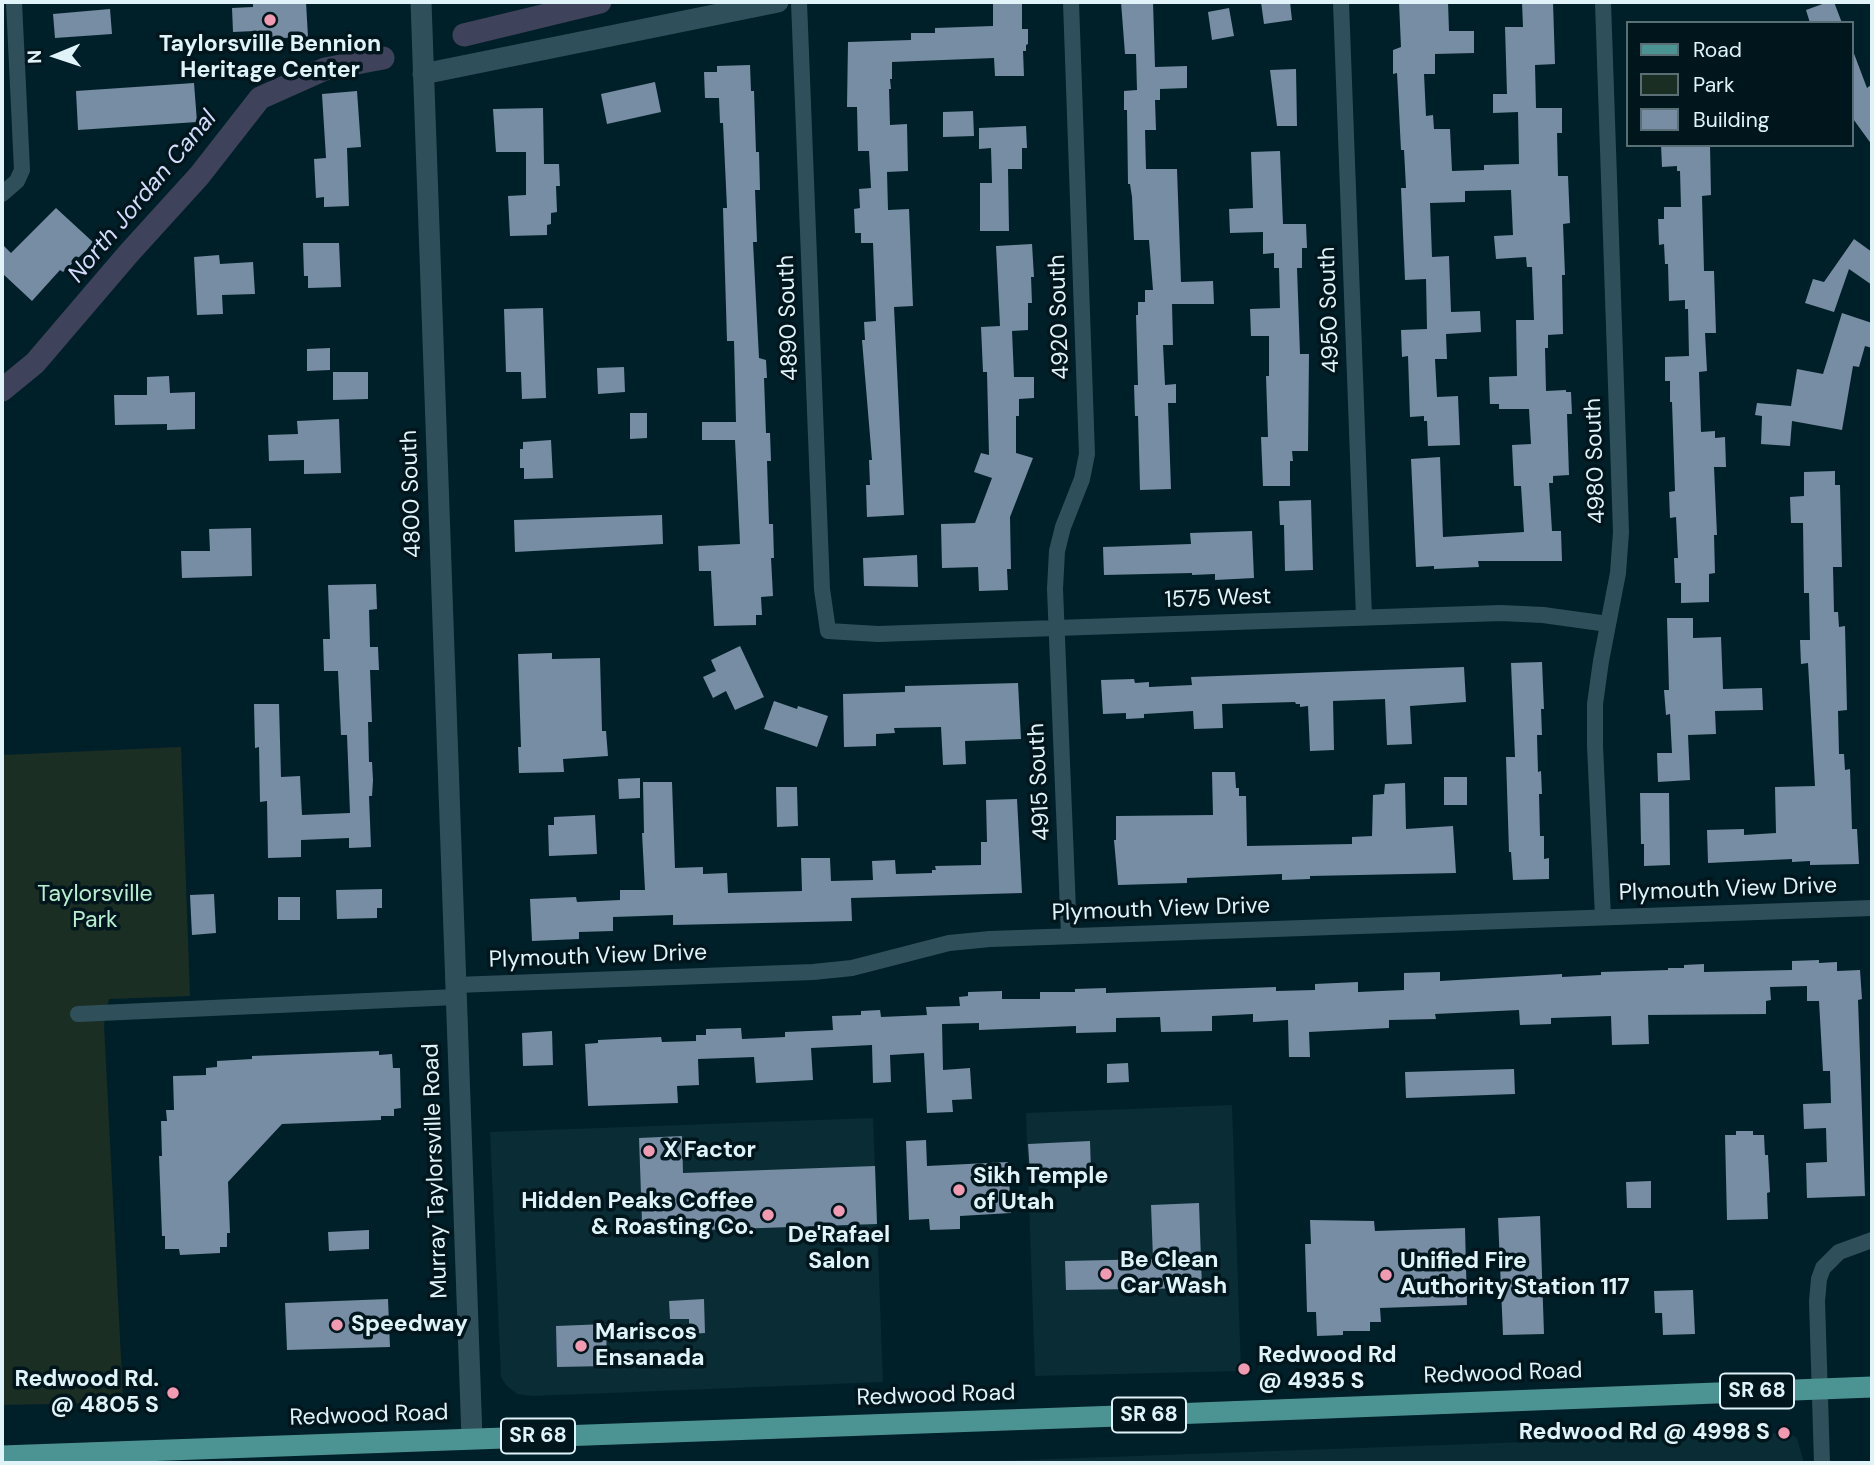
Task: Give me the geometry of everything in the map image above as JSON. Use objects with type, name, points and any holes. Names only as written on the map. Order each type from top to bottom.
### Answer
[{"type":"main road","name":"Redwood Road","points":[[2,1456],[163,1457],[472,1438],[1872,1387]]},
{"type":"street","points":[[2,194],[17,181],[22,170],[14,2]]},
{"type":"street","name":"4800 South","points":[[421,2],[456,991]]},
{"type":"street","points":[[423,74],[778,2]]},
{"type":"street","name":"4890 South","points":[[799,2],[822,589],[828,631]]},
{"type":"street","name":"4920 South","points":[[1055,627],[1057,551],[1063,527],[1082,479],[1087,454],[1071,2]]},
{"type":"street","name":"4950 South","points":[[1341,2],[1364,617]]},
{"type":"street","name":"4980 South","points":[[1603,2],[1621,521],[1618,573],[1597,682],[1594,725],[1603,917]]},
{"type":"street","name":"1575 West","points":[[828,631],[878,634],[1501,613],[1543,615],[1608,624]]},
{"type":"street","name":"4915 South","points":[[1055,627],[1069,936]]},
{"type":"street","name":"Plymouth View Drive","points":[[78,1014],[813,972],[852,968],[949,943],[1069,936],[1872,908]]},
{"type":"street","name":"Murray Taylorsville Road","points":[[456,991],[472,1438]]},
{"type":"street","points":[[1822,1463],[1817,1301],[1819,1279],[1823,1268],[1839,1252],[1872,1240]]},
{"type":"shaded area","points":[[1232,1105],[1241,1371],[1035,1376],[1026,1113]]},
{"type":"shaded area","points":[[873,1118],[883,1382],[533,1396],[517,1394],[506,1385],[501,1377],[490,1132]]},
{"type":"shaded area","points":[[1780,1433],[1797,1438],[1804,1463],[939,1463]]},
{"type":"green space","name":"Taylorsville Park","points":[[181,747],[190,996],[109,999],[104,1025],[123,1398],[98,1403],[2,1405],[2,755]]},
{"type":"building","name":"Taylorsville Bennion Heritage Center","points":[[253,2],[306,2],[308,37],[255,39],[255,31],[233,32],[232,8],[253,7]]},
{"type":"building","points":[[1022,2],[1022,29],[1028,29],[1028,44],[1026,51],[1023,51],[1024,76],[995,76],[994,58],[892,62],[889,89],[890,125],[907,124],[908,171],[887,172],[888,210],[909,209],[913,306],[894,307],[904,515],[867,517],[866,485],[870,485],[869,460],[872,460],[862,340],[865,340],[864,322],[876,321],[873,243],[861,243],[861,233],[855,233],[854,209],[860,208],[859,189],[871,188],[869,151],[858,151],[857,107],[847,107],[848,42],[911,40],[911,33],[935,33],[935,28],[993,26],[993,3]]},
{"type":"building","points":[[1121,2],[1153,2],[1155,67],[1187,66],[1187,88],[1160,89],[1160,100],[1155,100],[1156,130],[1145,130],[1146,169],[1177,169],[1181,282],[1213,281],[1214,304],[1172,304],[1173,345],[1163,345],[1165,385],[1176,384],[1176,403],[1168,403],[1171,489],[1140,490],[1138,416],[1135,416],[1134,385],[1138,385],[1136,315],[1138,302],[1145,302],[1145,290],[1153,290],[1149,240],[1134,240],[1132,197],[1128,184],[1127,110],[1124,110],[1124,91],[1137,90],[1136,54],[1125,54]]},
{"type":"building","points":[[1261,2],[1290,2],[1292,20],[1264,24]]},
{"type":"building","points":[[1399,2],[1448,2],[1449,31],[1474,31],[1474,53],[1435,54],[1435,74],[1424,74],[1426,116],[1433,115],[1434,129],[1450,129],[1452,171],[1484,170],[1484,165],[1519,164],[1518,112],[1493,113],[1493,94],[1507,94],[1505,27],[1523,27],[1522,2],[1553,2],[1555,64],[1535,65],[1536,108],[1562,108],[1562,133],[1557,133],[1558,176],[1568,176],[1570,223],[1563,224],[1563,334],[1548,335],[1548,348],[1545,348],[1546,391],[1571,392],[1572,414],[1567,414],[1569,475],[1553,476],[1553,483],[1549,483],[1552,531],[1561,531],[1562,561],[1478,561],[1479,567],[1416,567],[1411,459],[1440,457],[1443,537],[1524,532],[1521,486],[1514,486],[1512,445],[1531,444],[1529,409],[1499,409],[1499,404],[1490,404],[1489,377],[1517,376],[1516,320],[1534,320],[1532,267],[1527,267],[1526,257],[1496,259],[1494,236],[1513,235],[1511,190],[1465,191],[1465,202],[1430,203],[1432,257],[1449,256],[1451,312],[1480,311],[1481,332],[1446,334],[1447,359],[1435,359],[1437,397],[1458,396],[1460,445],[1428,446],[1427,421],[1424,421],[1424,416],[1410,417],[1408,356],[1402,357],[1401,330],[1427,329],[1426,279],[1405,280],[1401,188],[1406,188],[1404,150],[1401,150],[1397,73],[1393,74],[1393,50],[1401,47]]},
{"type":"building","points":[[1834,2],[1841,21],[1809,21],[1806,10]]},
{"type":"building","points":[[1229,8],[1234,36],[1212,40],[1208,12]]},
{"type":"building","points":[[110,9],[112,34],[55,38],[53,14]]},
{"type":"building","points":[[1853,51],[1867,88],[1872,84],[1872,145],[1853,119]]},
{"type":"building","points":[[750,65],[751,91],[754,91],[756,152],[759,152],[760,190],[755,190],[757,242],[753,242],[759,358],[766,360],[767,378],[764,378],[766,433],[770,433],[771,461],[767,461],[769,524],[773,524],[773,596],[761,597],[762,615],[756,615],[756,625],[714,626],[711,571],[699,571],[698,546],[740,544],[735,440],[702,440],[702,422],[736,422],[734,341],[727,341],[723,208],[727,208],[723,123],[720,123],[719,98],[705,98],[704,72],[717,72],[717,66]]},
{"type":"building","points":[[1296,69],[1297,126],[1277,126],[1270,70]]},
{"type":"building","points":[[655,82],[661,112],[607,124],[601,94]]},
{"type":"building","points":[[194,83],[197,122],[78,130],[76,91]]},
{"type":"building","points":[[357,91],[361,147],[347,148],[349,206],[324,207],[324,197],[316,198],[314,159],[326,158],[322,94]]},
{"type":"building","points":[[543,108],[544,164],[559,164],[557,212],[551,213],[547,235],[510,236],[508,196],[526,195],[526,152],[496,152],[493,109]]},
{"type":"building","points":[[973,111],[974,136],[943,137],[943,112]]},
{"type":"building","points":[[1026,126],[1027,148],[1022,148],[1022,169],[1008,169],[1009,231],[980,231],[980,183],[992,183],[991,148],[979,149],[979,128]]},
{"type":"building","points":[[1661,147],[1710,147],[1711,195],[1702,196],[1704,271],[1714,271],[1716,333],[1705,333],[1707,371],[1699,372],[1701,432],[1715,431],[1715,438],[1725,437],[1726,467],[1714,467],[1717,535],[1714,535],[1715,573],[1709,574],[1709,602],[1681,603],[1681,583],[1675,583],[1674,558],[1678,558],[1676,517],[1670,518],[1669,492],[1675,491],[1672,402],[1670,381],[1665,381],[1665,357],[1689,356],[1688,309],[1685,309],[1685,300],[1669,301],[1668,264],[1665,264],[1664,244],[1659,245],[1658,219],[1664,219],[1664,207],[1681,207],[1680,171],[1677,171],[1677,166],[1662,167]]},
{"type":"building","points":[[1280,151],[1283,224],[1306,224],[1307,248],[1302,248],[1302,268],[1297,268],[1300,354],[1309,354],[1308,451],[1292,451],[1290,486],[1263,486],[1261,437],[1268,437],[1266,376],[1269,376],[1269,336],[1251,336],[1250,309],[1280,308],[1279,268],[1274,268],[1274,253],[1263,254],[1263,232],[1230,233],[1229,209],[1253,208],[1251,152]]},
{"type":"building","points":[[56,208],[94,243],[63,272],[60,270],[32,301],[2,273],[2,244],[11,253]]},
{"type":"building","points":[[1854,239],[1872,252],[1872,285],[1849,269],[1834,312],[1805,303],[1813,279],[1824,282]]},
{"type":"building","points":[[303,243],[339,243],[341,287],[308,288],[308,276],[304,276]]},
{"type":"building","points":[[1032,244],[1034,277],[1031,277],[1032,303],[1028,303],[1028,330],[1012,331],[1014,377],[1034,377],[1034,398],[1019,399],[1016,453],[1033,458],[1010,517],[1011,569],[1007,569],[1008,590],[979,591],[978,567],[942,568],[941,524],[975,523],[992,478],[974,472],[981,453],[989,455],[987,372],[983,372],[981,327],[1000,326],[996,246]]},
{"type":"building","points":[[219,255],[220,264],[253,262],[255,294],[222,295],[223,314],[197,315],[194,257]]},
{"type":"building","points":[[543,308],[546,398],[522,399],[521,372],[506,372],[504,309]]},
{"type":"building","points":[[1842,313],[1872,323],[1872,348],[1865,346],[1859,367],[1853,366],[1842,430],[1792,421],[1790,446],[1761,444],[1762,416],[1755,415],[1757,403],[1791,406],[1797,369],[1823,374]]},
{"type":"building","points":[[330,348],[330,370],[307,371],[307,349]]},
{"type":"building","points":[[624,367],[625,392],[598,394],[597,368]]},
{"type":"building","points":[[333,372],[368,372],[368,399],[333,400]]},
{"type":"building","points":[[169,376],[170,393],[195,392],[195,429],[167,430],[167,424],[115,425],[114,395],[147,395],[147,377]]},
{"type":"building","points":[[630,413],[647,413],[647,438],[630,439]]},
{"type":"building","points":[[339,419],[341,473],[304,474],[304,460],[269,461],[268,435],[298,434],[297,421]]},
{"type":"building","points":[[551,440],[553,478],[524,479],[524,468],[520,468],[520,449],[523,449],[523,442]]},
{"type":"building","points":[[1835,471],[1835,485],[1840,485],[1842,567],[1833,567],[1834,612],[1838,612],[1839,627],[1845,626],[1847,710],[1838,711],[1839,754],[1844,754],[1845,770],[1850,769],[1852,829],[1857,829],[1859,864],[1810,865],[1810,861],[1792,862],[1792,859],[1708,863],[1707,830],[1744,829],[1744,835],[1776,833],[1775,787],[1815,786],[1808,663],[1801,664],[1800,640],[1810,640],[1809,593],[1804,593],[1803,523],[1791,523],[1790,497],[1804,496],[1804,472]]},
{"type":"building","points":[[1311,500],[1313,570],[1285,571],[1284,525],[1280,525],[1279,501]]},
{"type":"building","points":[[662,515],[663,544],[515,552],[514,520]]},
{"type":"building","points":[[251,528],[252,576],[182,578],[181,551],[210,551],[209,529]]},
{"type":"building","points":[[1252,531],[1254,578],[1215,580],[1215,574],[1192,573],[1104,575],[1103,547],[1191,544],[1190,533]]},
{"type":"building","points":[[917,555],[918,587],[864,586],[863,558]]},
{"type":"building","points":[[376,584],[377,609],[369,610],[370,647],[378,647],[379,670],[370,670],[372,722],[368,722],[369,762],[372,762],[373,780],[372,796],[369,796],[371,847],[349,848],[349,838],[301,840],[301,857],[268,858],[267,801],[260,802],[259,747],[255,748],[254,704],[279,704],[281,777],[300,776],[302,815],[350,813],[347,735],[341,735],[338,671],[324,671],[323,639],[330,639],[328,585]]},
{"type":"building","points":[[1667,618],[1693,618],[1693,638],[1721,637],[1723,689],[1762,688],[1763,710],[1715,711],[1716,734],[1688,735],[1690,780],[1658,782],[1657,753],[1672,753],[1670,714],[1666,715],[1664,690],[1669,690]]},
{"type":"building","points":[[740,646],[764,697],[735,710],[726,691],[713,698],[703,677],[716,671],[711,660]]},
{"type":"building","points":[[552,653],[552,659],[600,658],[602,731],[606,731],[608,756],[563,759],[564,772],[519,773],[518,747],[521,747],[518,654]]},
{"type":"building","points":[[1542,662],[1544,709],[1541,709],[1542,735],[1537,735],[1538,772],[1541,771],[1542,794],[1539,794],[1540,836],[1544,836],[1544,859],[1549,858],[1549,879],[1513,880],[1509,852],[1506,757],[1515,757],[1511,663]]},
{"type":"building","points":[[1464,667],[1466,702],[1410,706],[1412,744],[1387,745],[1385,699],[1333,701],[1334,750],[1310,751],[1308,706],[1300,707],[1300,704],[1295,702],[1222,704],[1223,728],[1194,729],[1193,711],[1144,714],[1144,718],[1126,719],[1126,713],[1103,714],[1101,680],[1134,679],[1135,683],[1149,682],[1149,687],[1192,685],[1191,677]]},
{"type":"building","points":[[1018,683],[1021,739],[965,741],[966,764],[943,765],[941,727],[894,728],[895,733],[876,734],[876,746],[844,747],[843,694],[905,692],[905,686]]},
{"type":"building","points":[[774,701],[828,716],[817,747],[764,729]]},
{"type":"building","points":[[1212,772],[1235,772],[1239,796],[1246,796],[1247,846],[1352,844],[1352,837],[1372,836],[1373,795],[1384,794],[1385,784],[1405,783],[1406,829],[1453,826],[1456,873],[1310,876],[1310,879],[1282,880],[1282,874],[1187,878],[1187,883],[1118,885],[1114,840],[1116,816],[1213,815]]},
{"type":"building","points":[[1444,777],[1467,777],[1467,805],[1444,805]]},
{"type":"building","points":[[640,778],[640,798],[619,799],[618,779]]},
{"type":"building","points":[[643,782],[672,782],[675,868],[703,867],[703,874],[727,873],[728,893],[802,891],[801,858],[830,858],[831,881],[873,880],[872,861],[895,860],[896,874],[932,873],[932,870],[936,870],[935,866],[981,865],[981,842],[987,842],[986,800],[1017,799],[1022,893],[851,898],[852,921],[673,925],[673,915],[613,917],[613,931],[579,932],[579,939],[532,941],[530,899],[576,897],[577,902],[620,900],[620,890],[645,890]]},
{"type":"building","points":[[776,787],[797,787],[798,826],[777,827]]},
{"type":"building","points":[[1640,793],[1669,793],[1670,865],[1644,866]]},
{"type":"building","points":[[595,815],[597,854],[549,856],[548,825],[554,825],[554,817]]},
{"type":"building","points":[[382,889],[382,908],[377,908],[377,918],[337,919],[336,890]]},
{"type":"building","points":[[214,894],[216,933],[192,935],[190,895]]},
{"type":"building","points":[[278,897],[300,897],[300,920],[278,920]]},
{"type":"building","points":[[1819,960],[1819,963],[1837,962],[1837,971],[1860,970],[1862,999],[1858,1000],[1865,1196],[1807,1198],[1806,1163],[1827,1162],[1826,1128],[1804,1129],[1803,1104],[1831,1103],[1830,1071],[1823,1071],[1819,1001],[1807,1001],[1807,986],[1770,987],[1771,1000],[1766,1001],[1766,1014],[1648,1015],[1649,1044],[1612,1045],[1611,1016],[1551,1018],[1551,1024],[1520,1025],[1519,1010],[1435,1014],[1436,1019],[1389,1020],[1389,1028],[1309,1032],[1310,1057],[1289,1057],[1288,1020],[1253,1022],[1253,1014],[1212,1016],[1212,1031],[1161,1032],[1160,1017],[1116,1018],[1116,1032],[1076,1033],[1076,1026],[979,1030],[979,1023],[942,1024],[943,1070],[970,1068],[972,1099],[952,1100],[953,1112],[927,1113],[924,1053],[890,1055],[891,1082],[873,1083],[872,1045],[811,1048],[813,1080],[756,1083],[754,1057],[698,1059],[699,1085],[677,1086],[678,1103],[588,1106],[585,1044],[598,1043],[598,1040],[661,1037],[662,1042],[696,1041],[696,1035],[706,1035],[706,1029],[741,1028],[742,1039],[785,1037],[785,1032],[833,1030],[832,1016],[861,1015],[861,1011],[880,1010],[881,1017],[927,1015],[926,1007],[960,1006],[959,997],[968,996],[968,992],[1002,991],[1002,999],[1040,999],[1040,992],[1075,992],[1075,989],[1106,988],[1106,993],[1276,987],[1276,991],[1315,990],[1315,984],[1358,982],[1358,992],[1404,990],[1404,973],[1440,972],[1440,981],[1562,974],[1562,977],[1601,975],[1601,972],[1668,970],[1684,968],[1684,965],[1704,964],[1704,972],[1792,970],[1792,961]]},
{"type":"building","points":[[552,1031],[553,1065],[523,1066],[522,1033]]},
{"type":"building","points":[[379,1051],[379,1055],[392,1054],[393,1068],[400,1068],[401,1108],[394,1109],[394,1116],[381,1116],[381,1120],[282,1124],[228,1182],[230,1233],[227,1233],[227,1247],[220,1247],[220,1253],[180,1255],[179,1249],[165,1249],[165,1236],[162,1236],[159,1156],[162,1156],[161,1121],[167,1121],[166,1110],[174,1110],[173,1076],[206,1075],[206,1068],[217,1067],[217,1061],[252,1059],[252,1056]]},
{"type":"building","points":[[1128,1063],[1129,1082],[1107,1083],[1107,1064]]},
{"type":"building","points":[[1514,1069],[1515,1094],[1406,1098],[1405,1072]]},
{"type":"building","points":[[1736,1131],[1753,1131],[1753,1135],[1764,1135],[1770,1192],[1767,1193],[1768,1219],[1727,1220],[1725,1135],[1736,1135]]},
{"type":"building","points":[[682,1136],[683,1173],[875,1166],[877,1224],[705,1230],[704,1220],[642,1222],[639,1138]]},
{"type":"building","name":"Sikh Temple of Utah","points":[[926,1140],[927,1166],[1008,1162],[1011,1213],[960,1216],[960,1229],[930,1230],[929,1219],[909,1220],[906,1141]]},
{"type":"building","points":[[1090,1141],[1091,1171],[1030,1173],[1028,1144]]},
{"type":"building","points":[[1651,1181],[1651,1208],[1627,1208],[1626,1182]]},
{"type":"building","points":[[1199,1203],[1202,1288],[1066,1290],[1065,1261],[1153,1259],[1151,1205]]},
{"type":"building","points":[[1540,1216],[1544,1334],[1503,1335],[1498,1218]]},
{"type":"building","name":"Unified Fire Authority Station 117","points":[[1310,1220],[1374,1221],[1375,1231],[1465,1228],[1467,1305],[1380,1308],[1381,1322],[1370,1322],[1370,1331],[1343,1331],[1343,1335],[1317,1336],[1316,1312],[1307,1312],[1305,1244],[1311,1244]]},
{"type":"building","points":[[369,1230],[369,1249],[329,1251],[328,1232]]},
{"type":"building","points":[[1693,1290],[1695,1334],[1663,1335],[1662,1313],[1655,1313],[1654,1291]]},
{"type":"building","points":[[388,1299],[390,1347],[287,1350],[285,1303]]},
{"type":"building","points":[[704,1299],[705,1333],[689,1334],[689,1319],[670,1319],[669,1301]]},
{"type":"building","name":"Mariscos Ensanada","points":[[606,1324],[607,1366],[557,1367],[556,1326]]},
{"type":"waterway","name":"North Jordan Canal","points":[[464,35],[600,2]]},
{"type":"waterway","name":"North Jordan Canal","points":[[2,390],[35,363],[199,176],[260,98],[325,69],[383,58]]},
{"type":"place","name":"Taylorsville Bennion Heritage Center","points":[[270,20]]},
{"type":"place","name":"X Factor","points":[[649,1151]]},
{"type":"place","name":"Sikh Temple of Utah","points":[[959,1190]]},
{"type":"place","name":"De'Rafael Salon","points":[[839,1211]]},
{"type":"place","name":"Hidden Peaks Coffee & Roasting Co.","points":[[768,1215]]},
{"type":"place","name":"Be Clean Car Wash","points":[[1106,1274]]},
{"type":"place","name":"Unified Fire Authority Station 117","points":[[1386,1275]]},
{"type":"place","name":"Speedway","points":[[337,1325]]},
{"type":"place","name":"Mariscos Ensanada","points":[[581,1346]]},
{"type":"place","name":"Redwood Rd @ 4935 S","points":[[1244,1369]]},
{"type":"place","name":"Redwood Rd. @ 4805 S","points":[[173,1393]]},
{"type":"place","name":"Redwood Rd @ 4998 S","points":[[1784,1433]]}]
